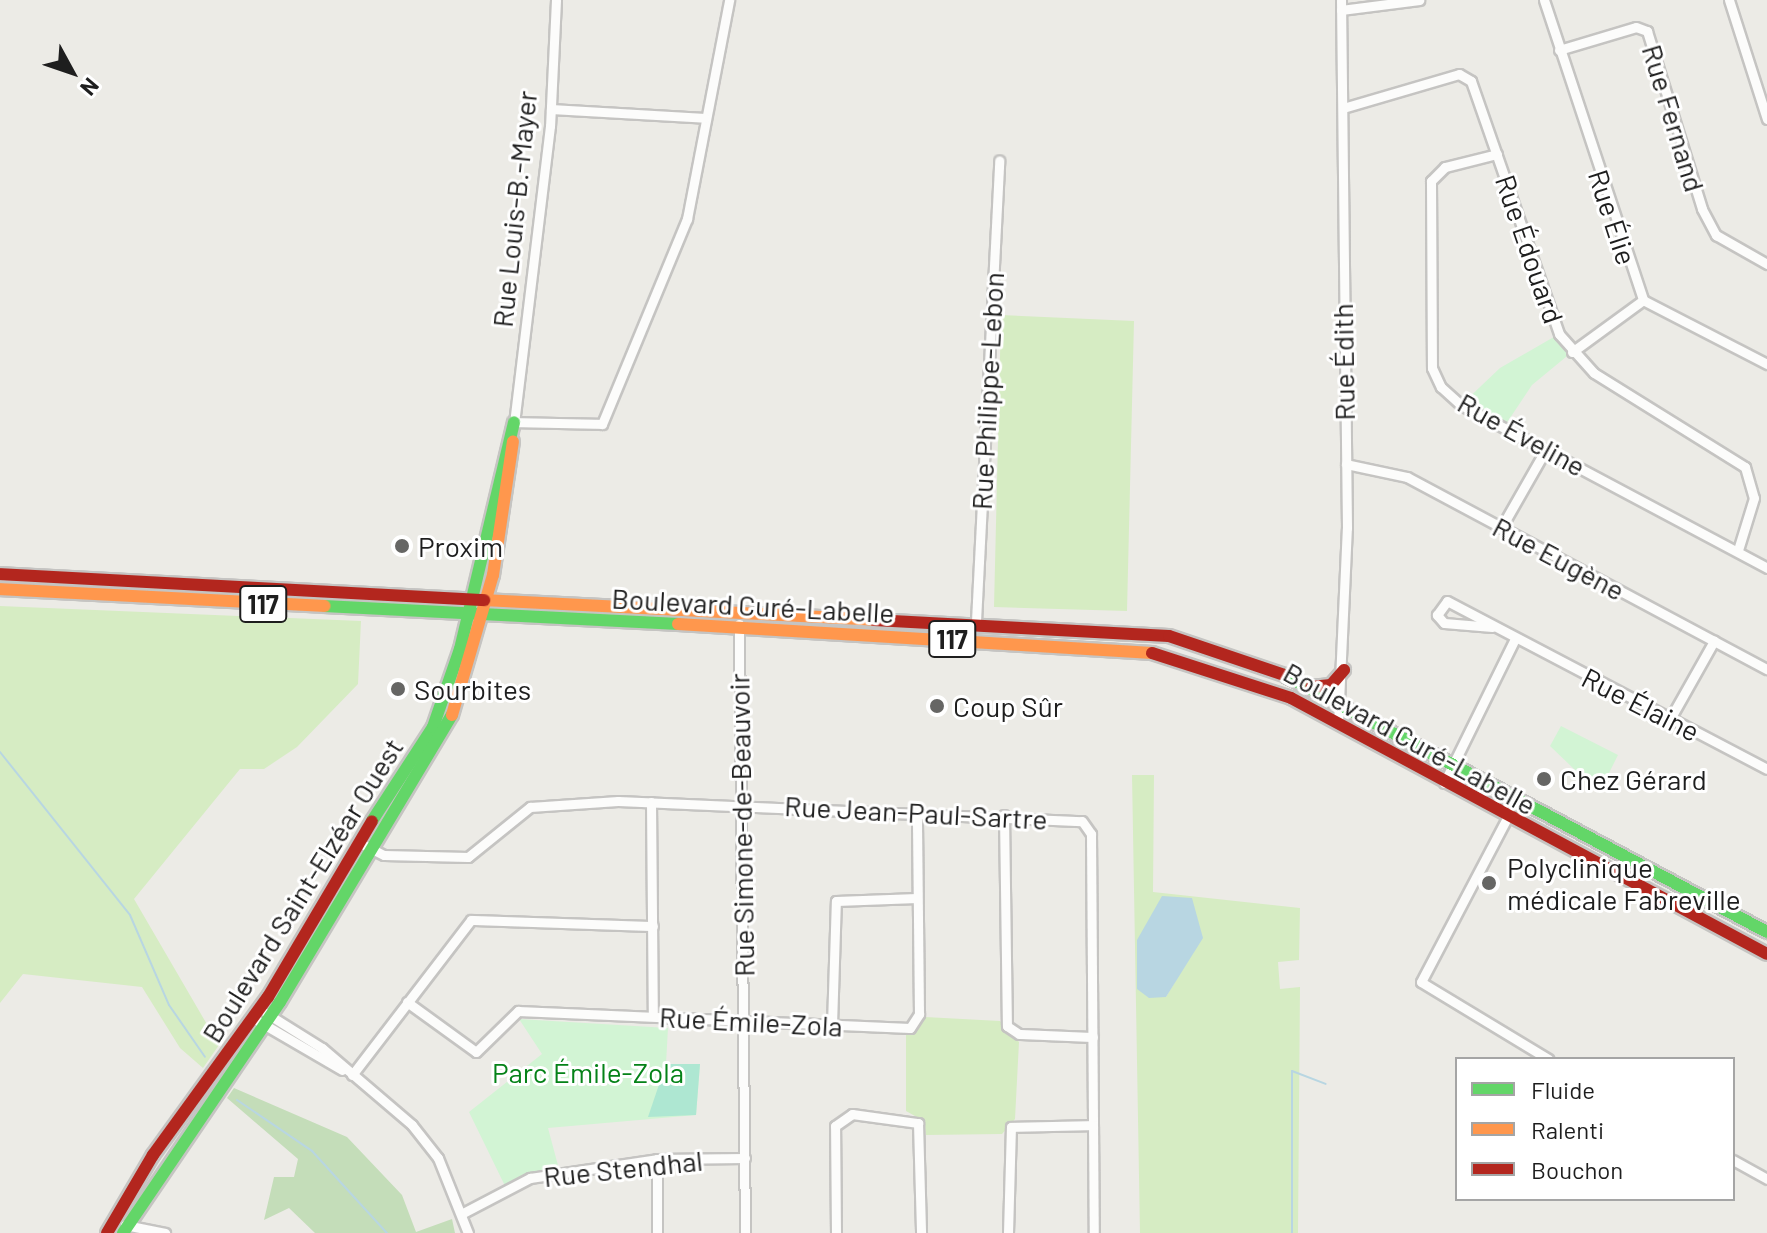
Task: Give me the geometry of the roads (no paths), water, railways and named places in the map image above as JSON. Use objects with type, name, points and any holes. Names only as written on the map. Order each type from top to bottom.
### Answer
[{"type":"main road","name":"Rue Louis-B.-Mayer","points":[[474,596],[514,422]]},
{"type":"main road","name":"Rue Louis-B.-Mayer","points":[[488,596],[514,422]]},
{"type":"main road","name":"Boulevard Curé-Labelle","points":[[4,573],[976,621],[1169,636],[1251,659],[1311,687],[1767,932]]},
{"type":"main road","name":"Boulevard Curé-Labelle","points":[[4,590],[1148,651],[1246,677],[1767,954]]},
{"type":"main road","name":"Boulevard Saint-Elzéar Ouest","points":[[474,596],[476,615]]},
{"type":"main road","name":"Boulevard Saint-Elzéar Ouest","points":[[125,1229],[262,1017],[364,845],[445,734],[476,615],[488,596]]},
{"type":"main road","points":[[1311,687],[1331,685],[1344,670]]},
{"type":"main road","name":"Boulevard Saint-Elzéar Ouest","points":[[110,1228],[262,1017]]},
{"type":"street","name":"Rue Louis-B.-Mayer","points":[[514,422],[551,109],[556,0]]},
{"type":"street","points":[[514,422],[608,422],[687,219],[729,0]]},
{"type":"street","points":[[1341,5],[1419,0]]},
{"type":"street","name":"Rue Élie","points":[[1544,0],[1643,300],[1767,364]]},
{"type":"street","points":[[1729,0],[1767,119]]},
{"type":"street","name":"Rue Édith","points":[[1338,724],[1344,670],[1346,464],[1341,5]]},
{"type":"street","name":"Rue Fernand","points":[[1559,50],[1636,27],[1647,31],[1702,209],[1716,235],[1767,264]]},
{"type":"street","name":"Rue Édouard","points":[[1343,108],[1466,76],[1497,154],[1545,303],[1572,352],[1594,373],[1745,467],[1754,498],[1738,550]]},
{"type":"street","points":[[551,109],[705,118]]},
{"type":"street","name":"Rue Éveline","points":[[1497,154],[1445,167],[1431,181],[1432,368],[1461,405],[1767,568]]},
{"type":"street","name":"Rue Philippe-Lebon","points":[[976,621],[999,161]]},
{"type":"street","points":[[1572,352],[1643,300]]},
{"type":"street","points":[[1501,528],[1546,449]]},
{"type":"street","name":"Rue Eugène","points":[[1346,464],[1407,477],[1767,669]]},
{"type":"street","name":"Rue Élaine","points":[[1492,627],[1444,623],[1437,615],[1447,601],[1767,769]]},
{"type":"street","name":"Rue Simone-de-Beauvoir","points":[[740,609],[745,1233]]},
{"type":"street","points":[[1444,783],[1515,639]]},
{"type":"street","points":[[1670,719],[1714,641]]},
{"type":"street","points":[[651,802],[653,1016]]},
{"type":"street","name":"Rue Jean-Paul-Sartre","points":[[364,845],[441,860],[468,857],[530,807],[651,802],[741,803],[1076,820],[1090,828],[1094,1233]]},
{"type":"street","name":"Rue Émile-Zola","points":[[407,1002],[476,1052],[518,1011],[906,1029],[917,1022],[917,812]]},
{"type":"street","points":[[1004,815],[1007,1026],[1019,1034],[1093,1037]]},
{"type":"street","points":[[1507,818],[1421,982],[1545,1057]]},
{"type":"street","points":[[832,1025],[836,901],[917,898]]},
{"type":"street","points":[[352,1075],[474,919],[653,926]]},
{"type":"street","points":[[262,1017],[352,1075],[428,1144],[463,1213],[468,1233]]},
{"type":"street","points":[[836,1233],[834,1129],[849,1114],[918,1123],[921,1233]]},
{"type":"street","points":[[1008,1233],[1011,1127],[1093,1125]]},
{"type":"street","name":"Rue Stendhal","points":[[463,1213],[530,1178],[657,1159],[745,1158]]},
{"type":"street","points":[[657,1159],[657,1233]]},
{"type":"street","points":[[1735,1161],[1767,1179]]},
{"type":"street","points":[[110,1228],[165,1233]]},
{"type":"water","points":[[1162,896],[1192,898],[1203,938],[1166,997],[1149,998],[1137,989],[1137,940]]},
{"type":"waterway","points":[[0,752],[130,915],[169,1005],[205,1057]]},
{"type":"waterway","points":[[1292,1233],[1292,1071],[1326,1084]]},
{"type":"waterway","points":[[237,1100],[312,1151],[387,1233]]},
{"type":"place","name":"Proxim","points":[[402,546]]},
{"type":"place","name":"Sourbites","points":[[398,689]]},
{"type":"place","name":"Coup Sûr","points":[[937,706]]},
{"type":"place","name":"Chez Gérard","points":[[1544,779]]},
{"type":"place","name":"Polyclinique médicale Fabreville","points":[[1489,883]]},
{"type":"park label","name":"Parc Émile-Zola","points":[[588,1072]]}]
